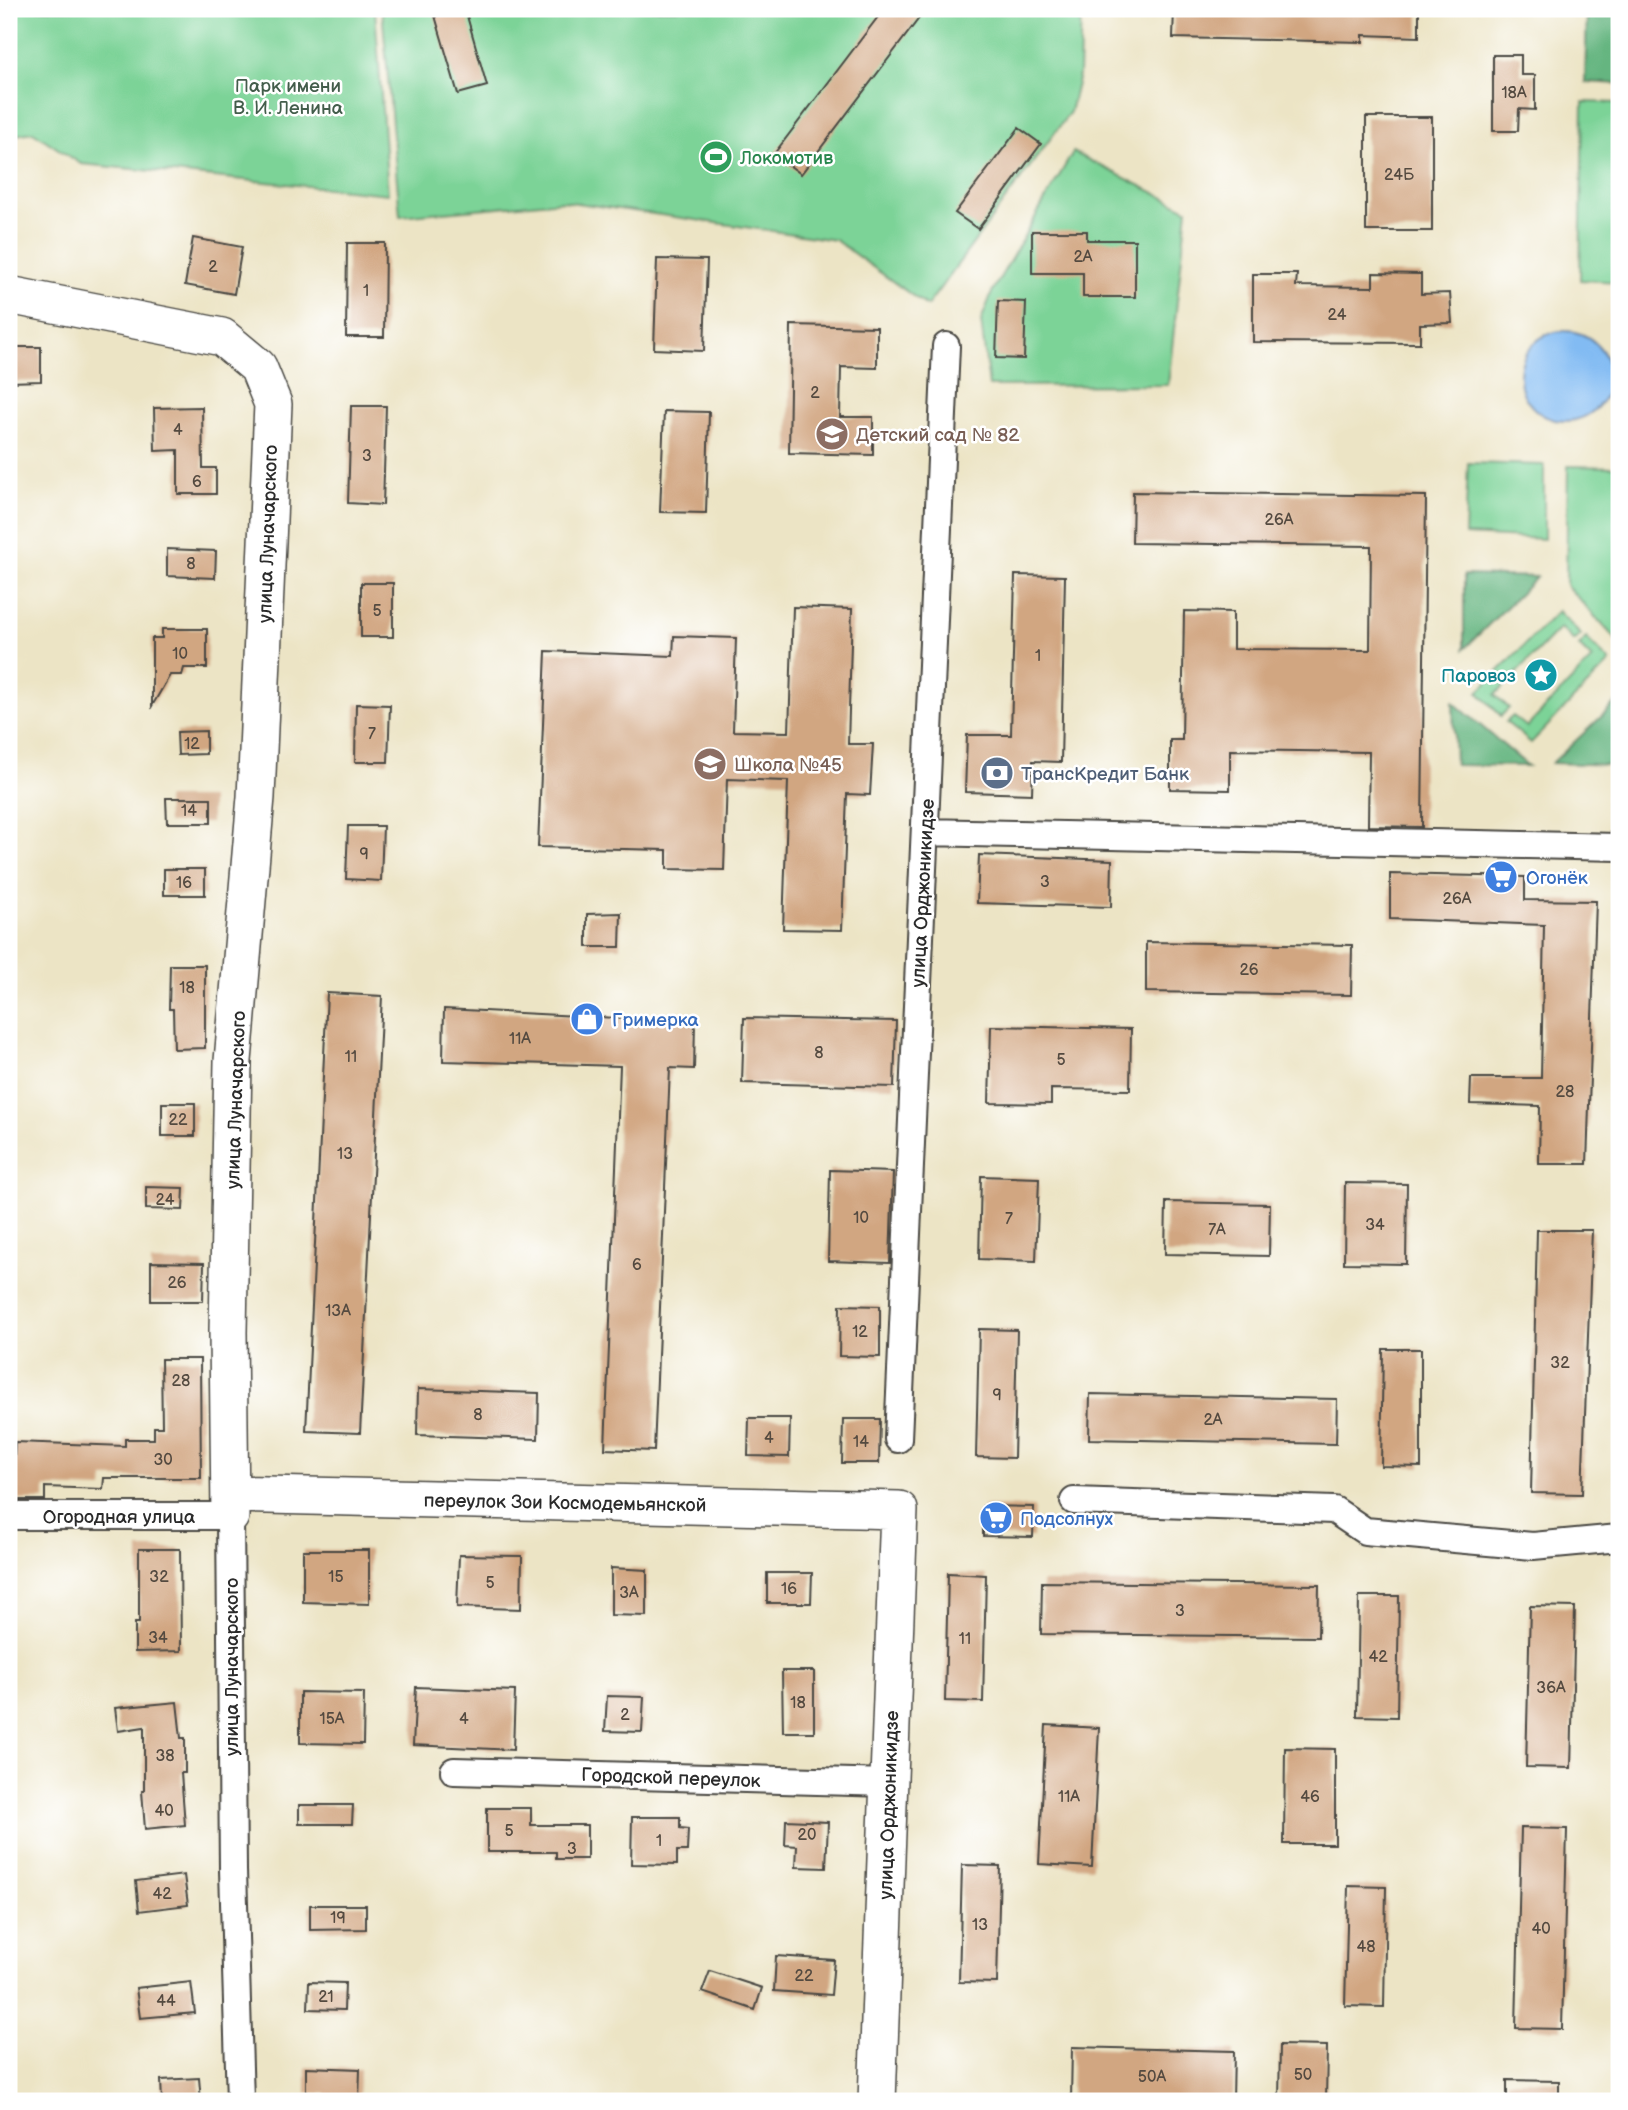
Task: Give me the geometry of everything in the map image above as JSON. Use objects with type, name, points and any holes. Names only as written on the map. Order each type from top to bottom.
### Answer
[{"type":"street","name":"улица Луначарского","points":[[9,295],[222,337],[258,367],[273,404],[256,797],[233,1061],[228,1332],[233,1870],[240,2101]]},
{"type":"street","name":"улица Орджоникидзе","points":[[898,1439],[946,346]]},
{"type":"street","points":[[925,832],[1619,847]]},
{"type":"street","points":[[1074,1501],[1334,1510],[1365,1531],[1533,1546],[1619,1538]]},
{"type":"street","name":"переулок Зои Космодемьянской","points":[[230,1505],[899,1510]]},
{"type":"street","name":"Огородная улица","points":[[9,1516],[230,1505]]},
{"type":"street","name":"улица Орджоникидзе","points":[[877,2101],[899,1510]]},
{"type":"street","name":"Городской переулок","points":[[454,1771],[889,1783]]},
{"type":"green space","name":"Парк имени В. И. Ленина","points":[[9,9],[375,9],[388,194],[81,164],[33,132],[9,136]]},
{"type":"green space","name":"Локомотив","points":[[382,9],[1081,9],[1079,75],[1070,112],[927,306],[835,240],[563,201],[400,216]]},
{"type":"green space","points":[[1587,9],[1619,9],[1619,84],[1585,82]]},
{"type":"green space","points":[[1583,102],[1619,103],[1619,282],[1580,280]]},
{"type":"green space","points":[[1073,152],[1187,209],[1168,385],[989,386],[981,321],[993,290]]},
{"type":"green space","points":[[1468,463],[1544,465],[1544,539],[1465,535]]},
{"type":"green space","points":[[1568,466],[1619,467],[1619,643],[1566,585]]},
{"type":"green space","points":[[1464,575],[1537,577],[1464,649]]},
{"type":"green space","points":[[1558,611],[1581,635],[1574,641],[1560,628],[1495,695],[1509,708],[1501,716],[1478,692]]},
{"type":"green space","points":[[1586,638],[1610,662],[1531,743],[1506,722],[1513,716],[1527,727],[1592,659],[1579,646]]},
{"type":"green space","points":[[1619,700],[1619,765],[1552,763]]},
{"type":"green space","points":[[1453,702],[1528,766],[1455,765]]},
{"type":"water","points":[[1565,331],[1582,334],[1597,344],[1607,359],[1610,376],[1607,393],[1597,408],[1582,418],[1565,421],[1548,418],[1533,408],[1523,393],[1520,376],[1523,359],[1533,344],[1548,334]]},
{"type":"building","points":[[433,9],[465,9],[487,86],[458,94]]},
{"type":"building","points":[[884,9],[926,9],[801,174],[774,154]]},
{"type":"building","points":[[1174,9],[1419,9],[1419,37],[1363,35],[1363,42],[1173,38]]},
{"type":"building","points":[[1493,55],[1521,55],[1521,75],[1535,75],[1535,110],[1519,109],[1518,131],[1493,131]]},
{"type":"building","points":[[1366,117],[1432,117],[1432,231],[1366,231]]},
{"type":"building","points":[[1019,128],[1041,144],[978,229],[955,213]]},
{"type":"building","points":[[1032,231],[1087,231],[1087,240],[1135,240],[1135,297],[1083,297],[1083,273],[1032,273]]},
{"type":"building","points":[[193,238],[242,247],[234,294],[185,285]]},
{"type":"building","points":[[347,243],[385,243],[384,337],[346,337]]},
{"type":"building","points":[[657,259],[707,260],[704,351],[654,349]]},
{"type":"building","points":[[1373,273],[1421,274],[1421,294],[1450,293],[1452,323],[1420,324],[1420,343],[1253,342],[1253,274],[1297,274],[1296,286],[1373,287]]},
{"type":"building","points":[[998,301],[1026,302],[1024,359],[996,358]]},
{"type":"building","points":[[791,325],[877,327],[877,368],[841,367],[840,417],[873,417],[873,455],[789,453]]},
{"type":"building","points":[[9,347],[41,347],[41,381],[9,382]]},
{"type":"building","points":[[351,406],[386,406],[383,505],[348,503]]},
{"type":"building","points":[[202,407],[203,468],[216,468],[216,494],[178,494],[178,450],[155,451],[154,408]]},
{"type":"building","points":[[664,411],[709,412],[706,513],[660,512]]},
{"type":"building","points":[[1133,492],[1426,496],[1422,827],[1368,826],[1369,752],[1230,750],[1230,790],[1170,789],[1170,740],[1182,740],[1184,611],[1233,612],[1233,649],[1370,650],[1371,546],[1132,543]]},
{"type":"building","points":[[167,549],[216,551],[215,578],[167,576]]},
{"type":"building","points":[[1015,575],[1065,576],[1061,762],[1033,761],[1032,794],[965,792],[967,735],[1011,735]]},
{"type":"building","points":[[361,583],[393,583],[393,637],[361,637]]},
{"type":"building","points":[[793,607],[852,609],[848,744],[873,744],[870,795],[847,794],[842,930],[783,929],[788,781],[727,779],[724,870],[667,869],[667,850],[538,847],[546,651],[673,656],[674,636],[736,638],[733,731],[789,732]]},
{"type":"building","points":[[162,629],[207,629],[207,668],[184,668],[182,675],[170,675],[152,706],[152,638],[162,638]]},
{"type":"building","points":[[356,704],[390,705],[388,762],[355,762]]},
{"type":"building","points":[[206,731],[206,754],[178,755],[177,732]]},
{"type":"building","points":[[166,798],[211,798],[211,823],[167,823]]},
{"type":"building","points":[[348,826],[383,826],[381,881],[346,879]]},
{"type":"building","points":[[979,855],[1112,860],[1111,907],[977,903]]},
{"type":"building","points":[[164,869],[205,869],[205,895],[164,895]]},
{"type":"building","points":[[1390,874],[1525,877],[1525,900],[1596,901],[1587,1164],[1539,1164],[1540,1106],[1470,1104],[1471,1078],[1541,1078],[1544,925],[1390,919]]},
{"type":"building","points":[[621,913],[620,947],[587,947],[587,914]]},
{"type":"building","points":[[1146,942],[1352,945],[1351,995],[1146,992]]},
{"type":"building","points":[[170,965],[205,965],[205,1048],[174,1049],[173,1009],[169,1009]]},
{"type":"building","points":[[327,993],[382,996],[360,1433],[306,1431]]},
{"type":"building","points":[[444,1009],[695,1022],[694,1069],[670,1068],[654,1451],[605,1449],[620,1066],[443,1061]]},
{"type":"building","points":[[744,1018],[896,1021],[894,1087],[742,1083]]},
{"type":"building","points":[[991,1026],[1131,1029],[1130,1090],[1051,1089],[1051,1104],[989,1103]]},
{"type":"building","points":[[162,1103],[195,1103],[195,1136],[162,1136]]},
{"type":"building","points":[[830,1170],[893,1172],[890,1263],[828,1261]]},
{"type":"building","points":[[981,1176],[1039,1178],[1036,1261],[979,1259]]},
{"type":"building","points":[[1345,1183],[1407,1184],[1406,1264],[1344,1263]]},
{"type":"building","points":[[146,1187],[184,1188],[183,1210],[146,1209]]},
{"type":"building","points":[[1166,1202],[1270,1204],[1269,1256],[1165,1254]]},
{"type":"building","points":[[1537,1230],[1592,1230],[1582,1494],[1531,1493]]},
{"type":"building","points":[[151,1262],[204,1263],[203,1301],[151,1301]]},
{"type":"building","points":[[840,1305],[880,1306],[880,1357],[839,1356]]},
{"type":"building","points":[[979,1329],[1017,1330],[1014,1458],[976,1457]]},
{"type":"building","points":[[1383,1349],[1421,1349],[1421,1467],[1381,1466]]},
{"type":"building","points":[[161,1359],[200,1359],[201,1478],[104,1478],[103,1489],[45,1487],[45,1500],[12,1500],[15,1442],[125,1446],[125,1439],[154,1439],[154,1427],[162,1427]]},
{"type":"building","points":[[418,1389],[539,1393],[538,1439],[417,1435]]},
{"type":"building","points":[[1090,1394],[1337,1399],[1336,1444],[1089,1439]]},
{"type":"building","points":[[749,1418],[790,1418],[789,1457],[748,1456]]},
{"type":"building","points":[[843,1419],[880,1419],[879,1463],[842,1463]]},
{"type":"building","points":[[983,1506],[1034,1507],[1033,1537],[983,1536]]},
{"type":"building","points":[[139,1549],[180,1549],[181,1651],[135,1652],[135,1623],[139,1623]]},
{"type":"building","points":[[303,1550],[369,1550],[369,1604],[303,1602]]},
{"type":"building","points":[[459,1555],[522,1556],[521,1609],[457,1607]]},
{"type":"building","points":[[611,1568],[647,1570],[647,1616],[611,1615]]},
{"type":"building","points":[[767,1573],[812,1573],[811,1603],[767,1603]]},
{"type":"building","points":[[948,1573],[986,1575],[983,1702],[945,1701]]},
{"type":"building","points":[[1042,1582],[1319,1585],[1318,1637],[1041,1634]]},
{"type":"building","points":[[1359,1596],[1399,1596],[1397,1717],[1357,1716]]},
{"type":"building","points":[[1530,1606],[1575,1607],[1571,1768],[1526,1767]]},
{"type":"building","points":[[782,1671],[814,1671],[814,1732],[783,1732]]},
{"type":"building","points":[[416,1687],[515,1691],[513,1750],[413,1745]]},
{"type":"building","points":[[300,1692],[364,1693],[363,1744],[300,1743]]},
{"type":"building","points":[[607,1696],[644,1697],[642,1732],[605,1731]]},
{"type":"building","points":[[177,1702],[181,1738],[185,1738],[185,1773],[181,1773],[185,1825],[145,1829],[142,1791],[144,1727],[118,1731],[115,1708]]},
{"type":"building","points":[[1046,1725],[1099,1728],[1092,1867],[1039,1864]]},
{"type":"building","points":[[1285,1748],[1335,1749],[1335,1844],[1284,1844]]},
{"type":"building","points":[[299,1805],[353,1805],[352,1824],[299,1824]]},
{"type":"building","points":[[487,1808],[531,1808],[531,1825],[587,1825],[587,1859],[556,1859],[556,1852],[487,1852]]},
{"type":"building","points":[[632,1817],[680,1817],[680,1828],[688,1829],[687,1851],[677,1851],[677,1865],[631,1864]]},
{"type":"building","points":[[786,1820],[828,1822],[826,1868],[796,1867],[797,1846],[785,1845]]},
{"type":"building","points":[[1521,1828],[1567,1829],[1562,2029],[1516,2028]]},
{"type":"building","points":[[962,1865],[1000,1866],[997,1983],[959,1982]]},
{"type":"building","points":[[184,1875],[188,1905],[139,1911],[136,1881]]},
{"type":"building","points":[[1348,1886],[1386,1887],[1384,2007],[1345,2006]]},
{"type":"building","points":[[310,1905],[366,1905],[366,1929],[310,1930]]},
{"type":"building","points":[[776,1956],[834,1960],[831,1995],[774,1991]]},
{"type":"building","points":[[710,1971],[762,1988],[755,2010],[702,1992]]},
{"type":"building","points":[[191,1982],[195,2013],[140,2018],[136,1988]]},
{"type":"building","points":[[309,1982],[345,1983],[344,2010],[308,2009]]},
{"type":"building","points":[[1280,2045],[1327,2046],[1326,2101],[1279,2101]]},
{"type":"building","points":[[1072,2047],[1234,2051],[1233,2101],[1071,2100]]},
{"type":"building","points":[[306,2067],[360,2069],[359,2101],[325,2101],[326,2094],[306,2093]]},
{"type":"building","points":[[199,2078],[201,2101],[162,2101],[161,2080]]},
{"type":"building","points":[[1507,2080],[1559,2081],[1559,2101],[1507,2101]]},
{"type":"place","name":"Локомотив","points":[[716,157]]},
{"type":"place","name":"Детский сад № 82","points":[[832,434]]},
{"type":"place","name":"Паровоз","points":[[1541,675]]},
{"type":"place","name":"Школа №45","points":[[710,764]]},
{"type":"place","name":"ТрансКредит Банк","points":[[997,773]]},
{"type":"place","name":"Огонёк","points":[[1501,877]]},
{"type":"place","name":"Гримерка","points":[[587,1019]]},
{"type":"place","name":"Подсолнух","points":[[996,1518]]}]
